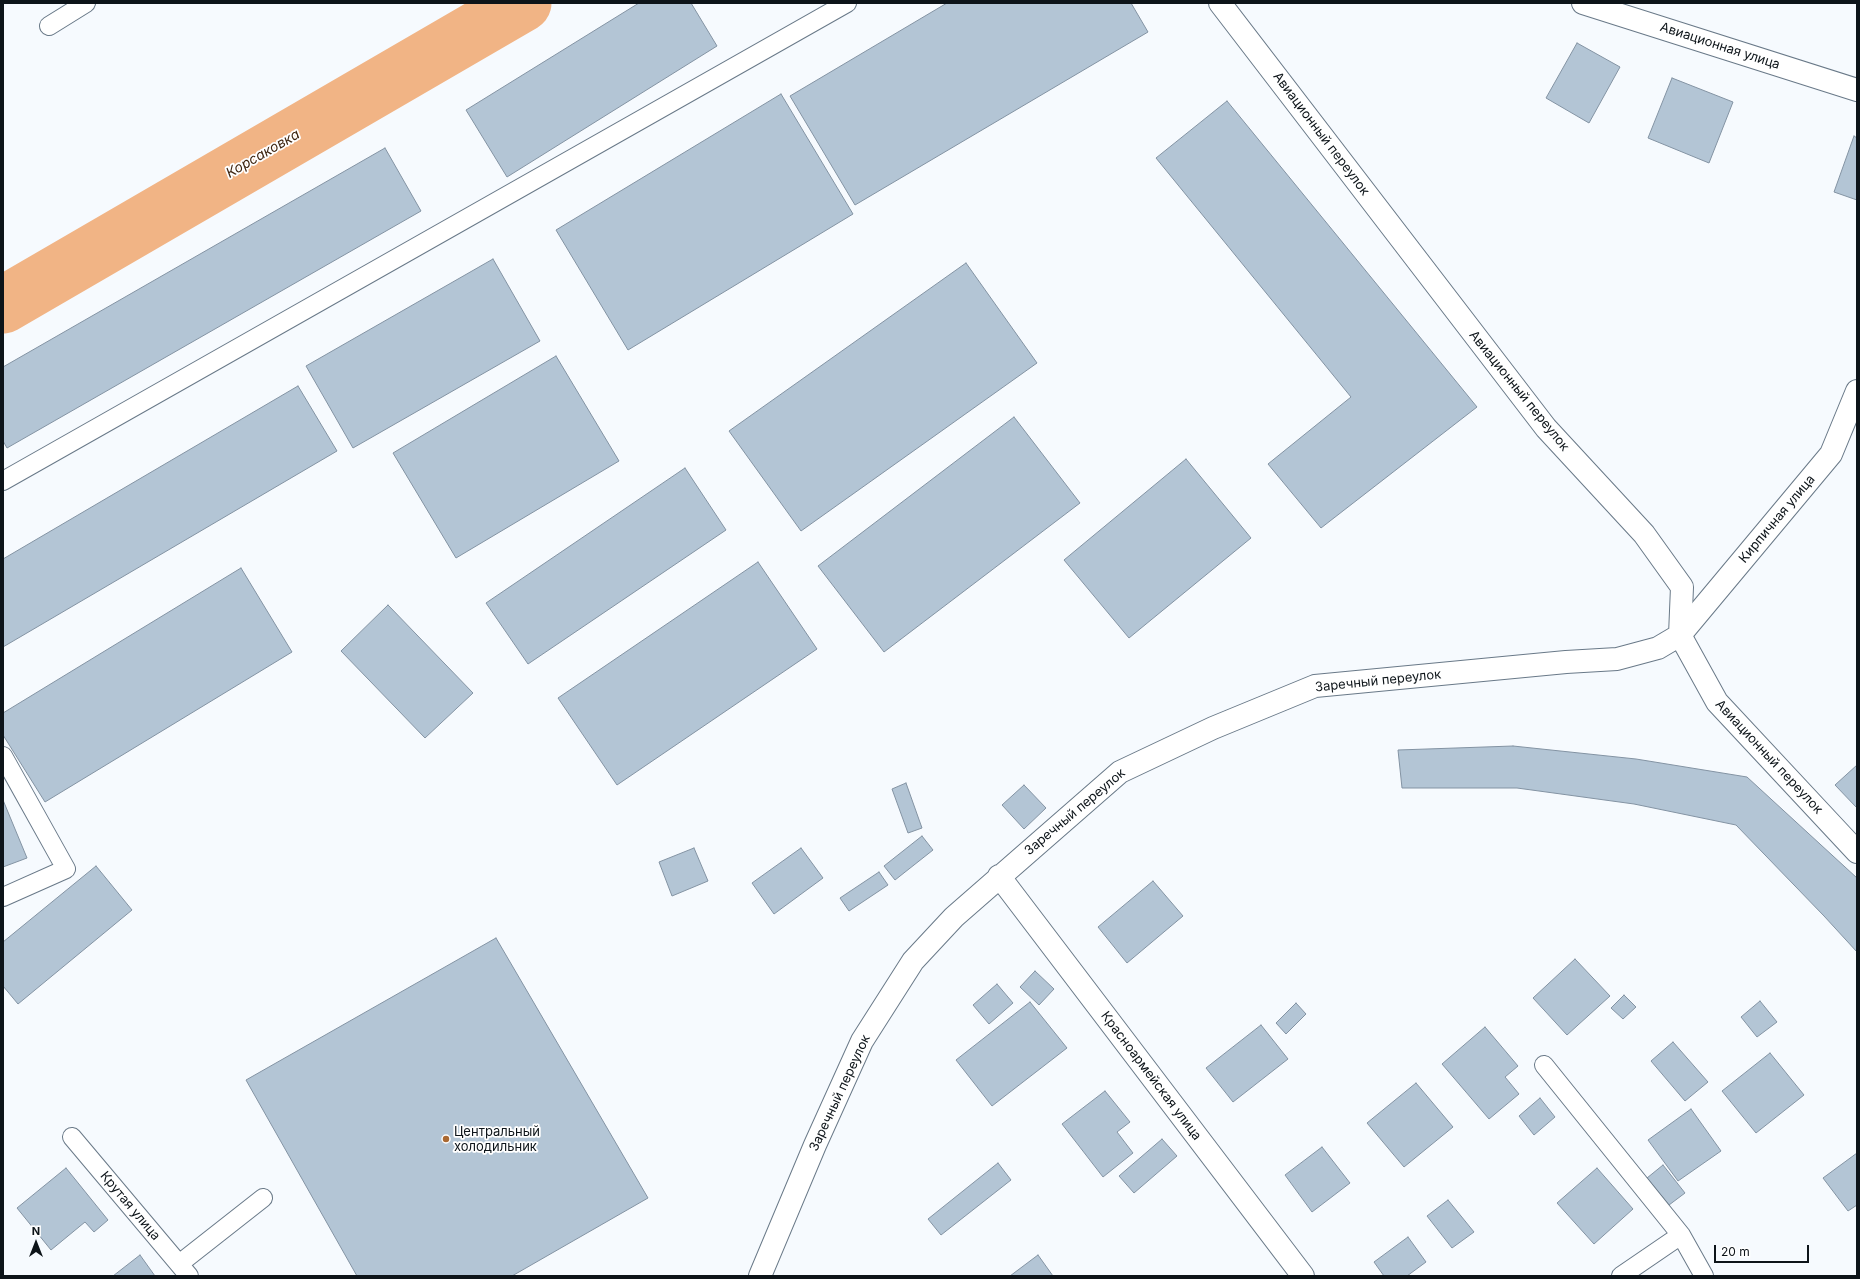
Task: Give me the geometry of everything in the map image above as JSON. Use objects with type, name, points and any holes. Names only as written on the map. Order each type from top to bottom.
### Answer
[{"type":"street","name":"Авиационный переулок","points":[[1220,3],[1546,428],[1648,540],[1682,587],[1680,635],[1717,702],[1857,852]]},
{"type":"street","name":"Авиационная улица","points":[[1583,3],[1857,90]]},
{"type":"street","name":"Кирпичная улица","points":[[1680,635],[1831,454],[1857,391]]},
{"type":"street","name":"Заречный переулок","points":[[760,1276],[815,1145],[862,1041],[913,961],[954,917],[999,876],[1120,772],[1213,728],[1315,686],[1566,662],[1617,659],[1658,648],[1680,635]]},
{"type":"street","name":"Красноармейская улица","points":[[999,876],[1302,1276]]},
{"type":"lane","points":[[49,26],[86,3]]},
{"type":"lane","points":[[3,481],[847,3]]},
{"type":"lane","points":[[3,756],[66,869],[3,897]]},
{"type":"lane","points":[[1544,1065],[1681,1236],[1704,1276]]},
{"type":"lane","name":"Крутая улица","points":[[72,1137],[184,1270]]},
{"type":"lane","points":[[184,1270],[263,1198]]},
{"type":"lane","points":[[1621,1276],[1681,1236]]},
{"type":"building","points":[[639,3],[691,3],[717,46],[507,177],[466,110]]},
{"type":"building","points":[[947,3],[1131,3],[1148,32],[855,205],[790,96]]},
{"type":"building","points":[[1577,43],[1620,67],[1589,123],[1546,98]]},
{"type":"building","points":[[1672,78],[1733,102],[1709,163],[1648,138]]},
{"type":"building","points":[[781,94],[853,214],[628,350],[556,230]]},
{"type":"building","points":[[1227,101],[1477,407],[1321,528],[1268,464],[1351,397],[1156,158]]},
{"type":"building","points":[[1854,136],[1857,138],[1857,200],[1834,192]]},
{"type":"building","points":[[385,148],[421,211],[7,448],[3,441],[3,367]]},
{"type":"building","points":[[493,259],[540,341],[353,448],[306,366]]},
{"type":"building","points":[[966,263],[1037,363],[801,531],[729,431]]},
{"type":"building","points":[[556,356],[619,461],[456,558],[393,453]]},
{"type":"building","points":[[298,386],[337,451],[3,647],[3,559]]},
{"type":"building","points":[[1014,417],[1080,503],[884,652],[818,566]]},
{"type":"building","points":[[1186,459],[1251,538],[1129,638],[1064,560]]},
{"type":"building","points":[[685,468],[726,530],[528,664],[486,603]]},
{"type":"building","points":[[758,562],[817,649],[617,785],[558,698]]},
{"type":"building","points":[[241,568],[292,652],[45,802],[3,735],[3,713]]},
{"type":"building","points":[[388,605],[473,693],[425,738],[341,651]]},
{"type":"building","points":[[1513,746],[1636,759],[1747,777],[1857,878],[1857,952],[1736,825],[1634,804],[1517,788],[1402,788],[1398,750]]},
{"type":"building","points":[[1857,765],[1857,808],[1835,785]]},
{"type":"building","points":[[906,783],[922,828],[908,833],[892,789]]},
{"type":"building","points":[[1024,785],[1046,808],[1024,829],[1002,805]]},
{"type":"building","points":[[3,800],[27,858],[3,867]]},
{"type":"building","points":[[922,836],[933,850],[895,880],[884,866]]},
{"type":"building","points":[[694,848],[708,881],[672,896],[659,862]]},
{"type":"building","points":[[801,848],[823,878],[774,914],[752,883]]},
{"type":"building","points":[[96,866],[132,910],[18,1004],[3,986],[3,942]]},
{"type":"building","points":[[879,872],[888,885],[849,911],[840,898]]},
{"type":"building","points":[[1153,881],[1183,916],[1127,963],[1098,927]]},
{"type":"building","name":"Центральный холодильник","points":[[496,938],[648,1198],[512,1276],[357,1276],[246,1080]]},
{"type":"building","points":[[1575,959],[1610,996],[1567,1035],[1533,998]]},
{"type":"building","points":[[1035,971],[1054,989],[1039,1005],[1020,987]]},
{"type":"building","points":[[997,984],[1013,1003],[989,1024],[973,1005]]},
{"type":"building","points":[[1624,995],[1636,1007],[1623,1019],[1611,1008]]},
{"type":"building","points":[[1760,1001],[1777,1022],[1757,1037],[1741,1017]]},
{"type":"building","points":[[1030,1002],[1067,1048],[992,1106],[956,1060]]},
{"type":"building","points":[[1296,1003],[1306,1014],[1286,1034],[1276,1023]]},
{"type":"building","points":[[1261,1025],[1288,1059],[1233,1102],[1206,1068]]},
{"type":"building","points":[[1485,1027],[1518,1066],[1505,1077],[1519,1094],[1489,1119],[1442,1064]]},
{"type":"building","points":[[1673,1042],[1708,1082],[1685,1101],[1651,1061]]},
{"type":"building","points":[[1770,1053],[1804,1095],[1756,1133],[1722,1091]]},
{"type":"building","points":[[1416,1083],[1453,1127],[1404,1167],[1367,1123]]},
{"type":"building","points":[[1105,1091],[1130,1122],[1117,1132],[1133,1153],[1103,1177],[1062,1124]]},
{"type":"building","points":[[1540,1098],[1555,1117],[1534,1135],[1519,1116]]},
{"type":"building","points":[[1691,1109],[1721,1151],[1678,1181],[1648,1140]]},
{"type":"building","points":[[1162,1139],[1177,1156],[1134,1193],[1119,1176]]},
{"type":"building","points":[[1322,1147],[1350,1183],[1312,1212],[1285,1175]]},
{"type":"building","points":[[1857,1153],[1857,1205],[1848,1211],[1823,1178]]},
{"type":"building","points":[[998,1163],[1011,1180],[941,1235],[928,1219]]},
{"type":"building","points":[[1663,1165],[1685,1193],[1669,1205],[1647,1178]]},
{"type":"building","points":[[66,1168],[108,1220],[94,1232],[85,1222],[51,1250],[17,1208]]},
{"type":"building","points":[[1597,1168],[1633,1209],[1594,1244],[1557,1203]]},
{"type":"building","points":[[1448,1200],[1474,1232],[1452,1248],[1427,1216]]},
{"type":"building","points":[[1408,1237],[1426,1262],[1407,1276],[1384,1276],[1374,1262]]},
{"type":"building","points":[[140,1255],[155,1276],[113,1276]]},
{"type":"building","points":[[1038,1255],[1053,1276],[1010,1276]]},
{"type":"waterway","name":"Корсаковка","points":[[3,305],[523,3]]},
{"type":"place","name":"Центральный холодильник","points":[[446,1139]]}]
